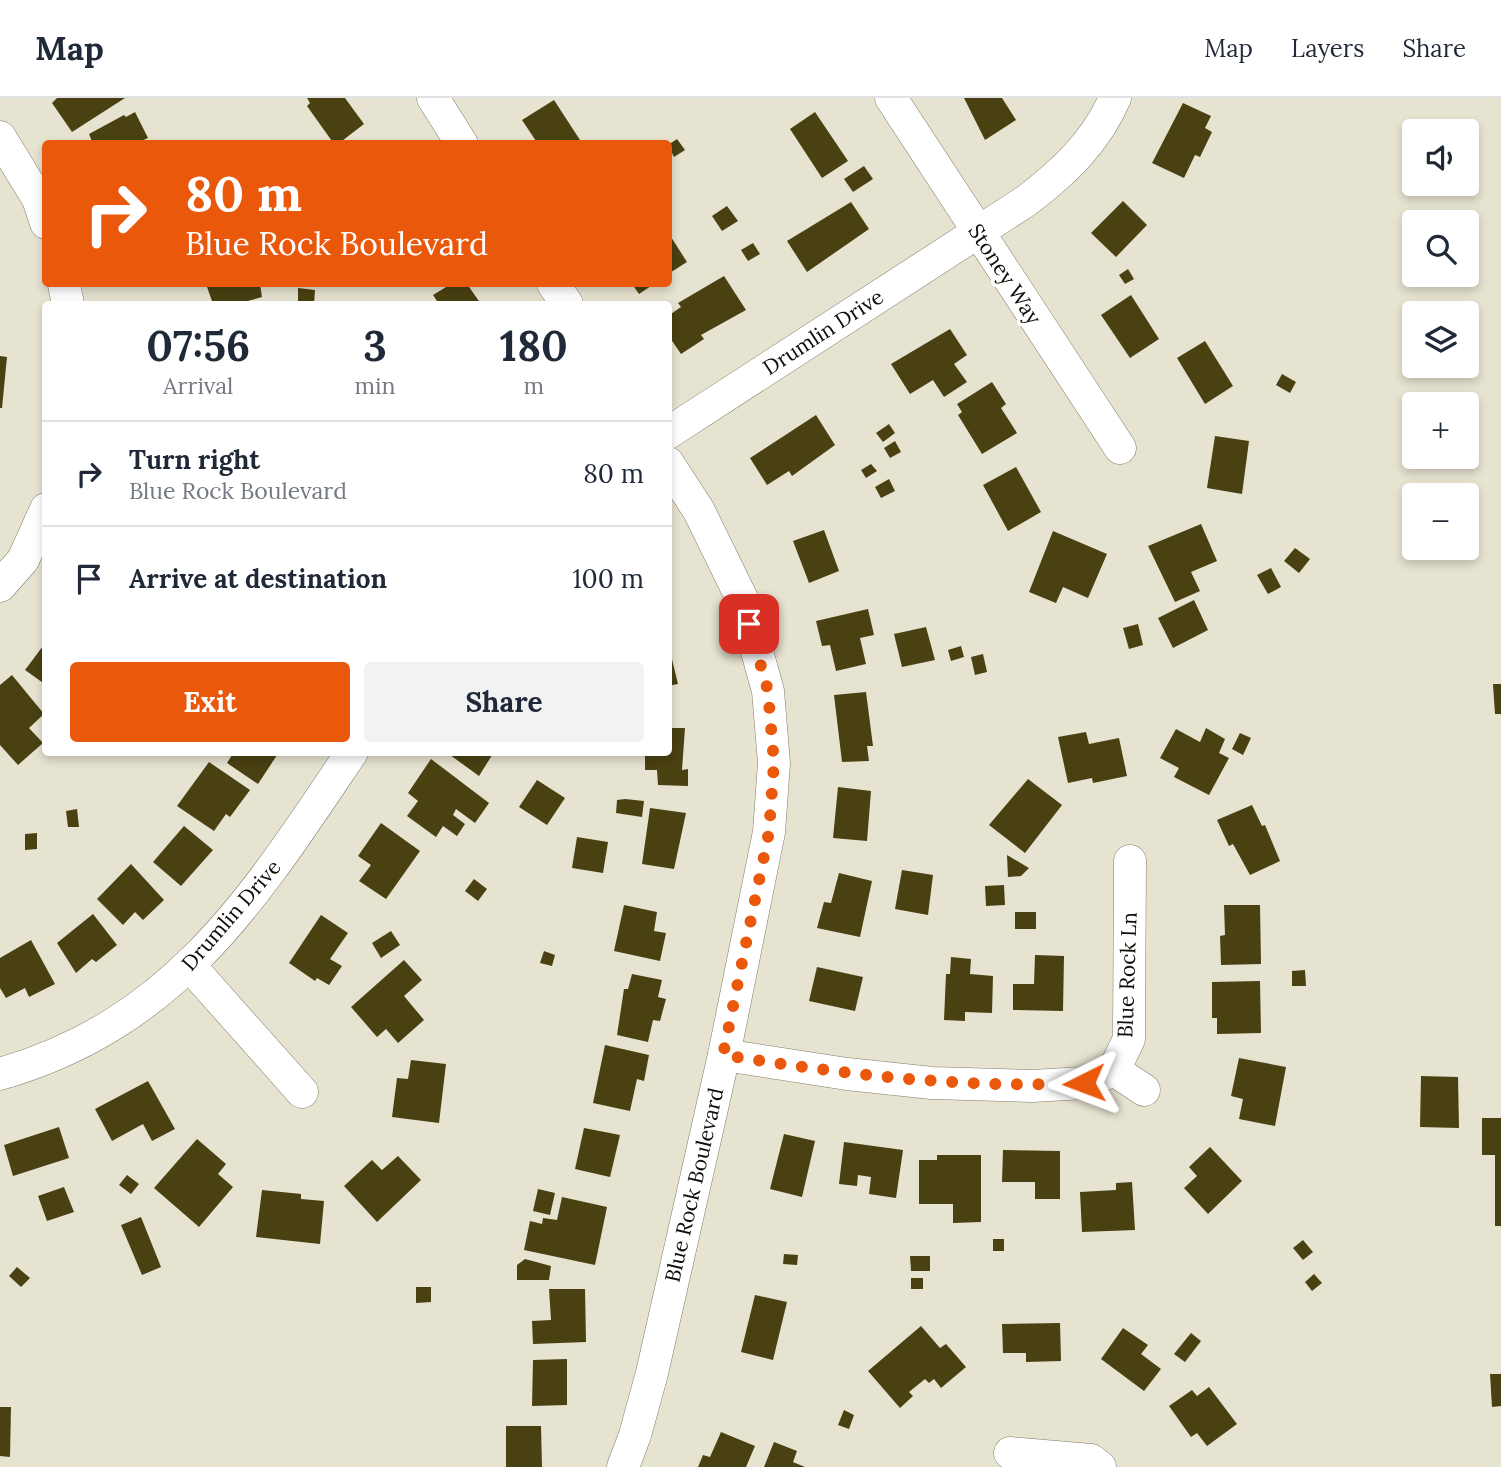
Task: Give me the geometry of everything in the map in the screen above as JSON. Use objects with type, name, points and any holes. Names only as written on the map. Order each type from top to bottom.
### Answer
[{"type":"street","points":[[433,98],[459,140]]},
{"type":"street","name":"Stoney Way","points":[[891,98],[1120,448]]},
{"type":"street","name":"Drumlin Drive","points":[[672,430],[1026,201],[1061,174],[1093,140],[1115,98]]},
{"type":"street","points":[[0,137],[38,199],[42,211]]},
{"type":"street","name":"Blue Rock Boulevard","points":[[623,1467],[652,1373],[723,1055],[769,832],[774,763],[768,691],[743,601],[699,510],[672,469]]},
{"type":"street","points":[[0,586],[23,561],[42,518]]},
{"type":"street","name":"Drumlin Drive","points":[[0,1074],[33,1064],[104,1030],[158,995],[190,966],[215,941],[283,855],[349,756]]},
{"type":"street","name":"Blue Rock Ln","points":[[1114,1070],[1129,1039],[1130,861]]},
{"type":"street","points":[[190,966],[302,1093]]},
{"type":"street","points":[[723,1055],[847,1074],[932,1083],[1032,1086],[1084,1083],[1114,1070],[1144,1090]]},
{"type":"street","points":[[1010,1454],[1091,1460],[1100,1467]]},
{"type":"building","points":[[57,98],[125,98],[72,132],[52,103]]},
{"type":"building","points":[[307,98],[345,98],[364,124],[343,140],[331,140],[307,106],[310,103]]},
{"type":"building","points":[[964,98],[1002,98],[1016,120],[985,140]]},
{"type":"building","points":[[554,100],[580,140],[535,140],[522,120]]},
{"type":"building","points":[[1183,103],[1211,116],[1205,128],[1212,132],[1200,157],[1195,155],[1184,178],[1152,163]]},
{"type":"building","points":[[135,112],[148,138],[91,140],[89,134],[124,115],[126,117]]},
{"type":"building","points":[[815,112],[848,161],[822,178],[790,129]]},
{"type":"building","points":[[677,139],[685,150],[674,157],[672,142]]},
{"type":"building","points":[[864,166],[873,179],[853,192],[844,179]]},
{"type":"building","points":[[1123,201],[1147,225],[1116,257],[1091,233]]},
{"type":"building","points":[[851,202],[869,229],[807,272],[787,241]]},
{"type":"building","points":[[727,206],[738,221],[722,231],[712,216]]},
{"type":"building","points":[[672,239],[687,262],[672,271]]},
{"type":"building","points":[[753,243],[760,254],[748,261],[741,250]]},
{"type":"building","points":[[1128,269],[1134,279],[1125,284],[1119,275]]},
{"type":"building","points":[[724,276],[746,310],[701,335],[704,339],[681,354],[672,341],[672,313],[681,307],[678,303]]},
{"type":"building","points":[[207,287],[260,287],[262,297],[248,301],[212,301]]},
{"type":"building","points":[[446,287],[469,287],[479,301],[437,301],[433,295]]},
{"type":"building","points":[[634,287],[650,287],[639,294]]},
{"type":"building","points":[[298,288],[315,290],[314,301],[298,301]]},
{"type":"building","points":[[1131,295],[1159,339],[1130,358],[1101,315]]},
{"type":"building","points":[[950,329],[967,355],[954,364],[967,382],[944,397],[933,380],[910,394],[891,364]]},
{"type":"building","points":[[1205,341],[1233,386],[1205,404],[1177,358]]},
{"type":"building","points":[[0,356],[7,357],[2,408],[0,408]]},
{"type":"building","points":[[1282,374],[1296,382],[1290,393],[1276,385]]},
{"type":"building","points":[[992,382],[1006,404],[1001,408],[1017,433],[982,454],[958,415],[962,412],[957,404]]},
{"type":"building","points":[[816,415],[835,445],[792,476],[789,471],[767,485],[750,458]]},
{"type":"building","points":[[889,424],[895,433],[883,442],[876,433]]},
{"type":"building","points":[[1215,436],[1249,441],[1242,494],[1207,488]]},
{"type":"building","points":[[895,441],[901,452],[890,458],[884,448]]},
{"type":"building","points":[[871,464],[877,471],[866,478],[861,470]]},
{"type":"building","points":[[1016,467],[1041,512],[1008,531],[983,485]]},
{"type":"building","points":[[889,479],[895,491],[881,498],[875,487]]},
{"type":"building","points":[[1201,524],[1217,561],[1191,572],[1200,591],[1175,602],[1148,546]]},
{"type":"building","points":[[824,530],[839,571],[809,583],[793,541]]},
{"type":"building","points":[[1053,531],[1107,554],[1088,598],[1063,587],[1056,603],[1029,592]]},
{"type":"building","points":[[1295,548],[1310,559],[1299,573],[1284,561]]},
{"type":"building","points":[[1271,568],[1281,587],[1268,594],[1257,575]]},
{"type":"building","points":[[1194,600],[1208,630],[1173,648],[1158,618]]},
{"type":"building","points":[[868,609],[874,635],[860,638],[866,664],[836,671],[830,645],[822,646],[816,621]]},
{"type":"building","points":[[1138,624],[1143,645],[1129,649],[1123,628]]},
{"type":"building","points":[[926,627],[935,660],[902,667],[894,634]]},
{"type":"building","points":[[961,646],[964,657],[951,661],[948,650]]},
{"type":"building","points":[[42,647],[42,682],[25,670]]},
{"type":"building","points":[[983,654],[987,672],[975,675],[971,657]]},
{"type":"building","points":[[672,659],[678,684],[672,685]]},
{"type":"building","points":[[12,675],[42,712],[42,716],[29,728],[42,744],[18,765],[0,745],[0,685]]},
{"type":"building","points":[[1493,684],[1501,684],[1501,714],[1495,714]]},
{"type":"building","points":[[866,692],[873,746],[867,746],[869,761],[842,762],[834,695]]},
{"type":"building","points":[[672,728],[685,728],[682,770],[688,769],[688,786],[658,785],[657,770],[645,770],[645,756],[672,756]]},
{"type":"building","points":[[1206,728],[1225,739],[1219,753],[1229,758],[1209,795],[1174,777],[1179,768],[1160,758],[1176,729],[1200,742]]},
{"type":"building","points":[[1086,732],[1089,744],[1119,738],[1127,776],[1093,783],[1092,778],[1068,783],[1058,737]]},
{"type":"building","points":[[1240,733],[1251,738],[1243,755],[1232,749]]},
{"type":"building","points":[[231,756],[276,756],[258,784],[227,763]]},
{"type":"building","points":[[452,756],[492,756],[479,776]]},
{"type":"building","points":[[431,759],[489,803],[475,823],[456,809],[453,815],[465,824],[457,836],[443,826],[436,837],[407,816],[418,801],[408,793]]},
{"type":"building","points":[[209,762],[250,790],[230,817],[226,814],[214,831],[177,806]]},
{"type":"building","points":[[1028,779],[1062,805],[1025,853],[989,825]]},
{"type":"building","points":[[537,780],[565,798],[547,825],[519,807]]},
{"type":"building","points":[[838,787],[871,791],[867,841],[833,838]]},
{"type":"building","points":[[617,800],[644,801],[642,817],[616,813]]},
{"type":"building","points":[[1252,805],[1262,826],[1265,825],[1280,861],[1250,875],[1233,844],[1229,846],[1217,820]]},
{"type":"building","points":[[650,808],[686,813],[674,869],[642,864]]},
{"type":"building","points":[[77,809],[79,827],[68,827],[66,811]]},
{"type":"building","points":[[381,823],[420,851],[386,899],[359,881],[371,865],[358,856]]},
{"type":"building","points":[[184,826],[213,850],[181,886],[153,862]]},
{"type":"building","points":[[37,833],[37,849],[25,850],[25,834]]},
{"type":"building","points":[[577,837],[608,842],[603,873],[572,868]]},
{"type":"building","points":[[1007,855],[1029,868],[1021,876],[1008,877]]},
{"type":"building","points":[[131,864],[164,900],[143,920],[135,912],[123,925],[97,899]]},
{"type":"building","points":[[902,870],[933,875],[928,915],[895,909]]},
{"type":"building","points":[[839,873],[872,881],[860,937],[817,928],[824,902],[831,903]]},
{"type":"building","points":[[474,879],[487,889],[478,901],[465,891]]},
{"type":"building","points":[[1004,885],[1005,905],[986,906],[985,886]]},
{"type":"building","points":[[624,905],[657,912],[654,931],[666,933],[660,961],[614,951]]},
{"type":"building","points":[[1224,905],[1260,905],[1261,964],[1221,965],[1220,936],[1225,935]]},
{"type":"building","points":[[1015,912],[1036,912],[1036,929],[1015,929]]},
{"type":"building","points":[[93,914],[117,945],[96,962],[92,959],[76,973],[57,943]]},
{"type":"building","points":[[321,915],[348,933],[330,959],[342,966],[329,985],[317,978],[315,981],[289,963]]},
{"type":"building","points":[[391,931],[400,945],[381,958],[372,943]]},
{"type":"building","points":[[31,940],[55,984],[29,997],[25,988],[6,998],[0,988],[0,958]]},
{"type":"building","points":[[544,951],[555,955],[552,966],[540,963]]},
{"type":"building","points":[[1035,955],[1064,956],[1063,1011],[1013,1010],[1013,984],[1034,984]]},
{"type":"building","points":[[951,957],[971,959],[970,974],[993,976],[992,1013],[965,1012],[965,1021],[944,1020],[946,974],[950,974]]},
{"type":"building","points":[[404,960],[422,980],[404,996],[424,1020],[398,1043],[386,1029],[377,1037],[351,1007]]},
{"type":"building","points":[[817,967],[863,977],[855,1011],[809,1001]]},
{"type":"building","points":[[1305,970],[1306,986],[1292,986],[1292,971]]},
{"type":"building","points":[[632,974],[662,980],[658,997],[666,999],[660,1021],[653,1020],[648,1042],[617,1035],[624,989],[628,989]]},
{"type":"building","points":[[1260,981],[1261,1033],[1217,1034],[1217,1018],[1212,1018],[1212,982]]},
{"type":"building","points":[[605,1045],[649,1055],[644,1081],[637,1079],[630,1111],[593,1103]]},
{"type":"building","points":[[1239,1058],[1286,1067],[1275,1126],[1239,1119],[1243,1099],[1231,1096]]},
{"type":"building","points":[[411,1060],[446,1064],[439,1123],[392,1117],[397,1078],[408,1079]]},
{"type":"building","points":[[1421,1076],[1458,1077],[1459,1128],[1420,1127]]},
{"type":"building","points":[[148,1081],[175,1129],[152,1141],[143,1124],[112,1141],[95,1109]]},
{"type":"building","points":[[1482,1118],[1501,1118],[1501,1226],[1495,1226],[1495,1155],[1482,1155]]},
{"type":"building","points":[[59,1127],[69,1158],[13,1176],[4,1145]]},
{"type":"building","points":[[584,1128],[620,1135],[610,1177],[575,1169]]},
{"type":"building","points":[[784,1134],[815,1141],[802,1197],[770,1189]]},
{"type":"building","points":[[197,1139],[226,1164],[218,1174],[233,1187],[199,1227],[154,1188]]},
{"type":"building","points":[[844,1142],[903,1150],[896,1198],[869,1194],[871,1177],[858,1175],[857,1186],[839,1184]]},
{"type":"building","points":[[1210,1147],[1242,1181],[1208,1214],[1184,1188],[1197,1176],[1189,1167]]},
{"type":"building","points":[[1003,1150],[1060,1151],[1060,1199],[1035,1199],[1035,1182],[1002,1182]]},
{"type":"building","points":[[937,1155],[981,1155],[981,1222],[953,1223],[953,1204],[919,1204],[919,1160],[937,1160]]},
{"type":"building","points":[[398,1156],[421,1180],[377,1222],[344,1186],[372,1160],[382,1170]]},
{"type":"building","points":[[127,1175],[139,1184],[131,1194],[119,1185]]},
{"type":"building","points":[[1132,1182],[1135,1230],[1082,1232],[1080,1192],[1116,1190],[1116,1183]]},
{"type":"building","points":[[64,1187],[74,1212],[47,1221],[38,1196]]},
{"type":"building","points":[[538,1189],[555,1193],[550,1215],[533,1211]]},
{"type":"building","points":[[262,1190],[301,1194],[301,1199],[324,1201],[320,1244],[256,1237]]},
{"type":"building","points":[[562,1197],[607,1207],[595,1265],[524,1250],[530,1221],[542,1224],[543,1218],[557,1220]]},
{"type":"building","points":[[141,1217],[161,1267],[142,1275],[121,1225]]},
{"type":"building","points":[[993,1239],[1004,1239],[1004,1251],[993,1251]]},
{"type":"building","points":[[1303,1240],[1313,1252],[1303,1260],[1293,1248]]},
{"type":"building","points":[[784,1254],[798,1255],[797,1265],[783,1264]]},
{"type":"building","points":[[910,1256],[930,1256],[930,1271],[911,1271]]},
{"type":"building","points":[[525,1259],[551,1266],[549,1280],[517,1280],[517,1265]]},
{"type":"building","points":[[17,1267],[30,1278],[21,1287],[9,1276]]},
{"type":"building","points":[[1314,1274],[1322,1283],[1312,1291],[1305,1282]]},
{"type":"building","points":[[911,1278],[923,1278],[923,1289],[911,1289]]},
{"type":"building","points":[[416,1287],[431,1287],[431,1302],[416,1303]]},
{"type":"building","points":[[549,1289],[585,1289],[586,1342],[533,1344],[532,1321],[551,1320]]},
{"type":"building","points":[[755,1295],[787,1302],[773,1360],[741,1352]]},
{"type":"building","points":[[1060,1323],[1061,1361],[1026,1362],[1026,1353],[1003,1353],[1002,1324]]},
{"type":"building","points":[[921,1326],[940,1348],[946,1344],[966,1367],[941,1388],[934,1379],[929,1383],[925,1379],[909,1392],[913,1396],[900,1408],[868,1371]]},
{"type":"building","points":[[1123,1328],[1148,1345],[1141,1354],[1161,1369],[1144,1391],[1101,1359]]},
{"type":"building","points":[[1191,1333],[1201,1341],[1185,1362],[1174,1354]]},
{"type":"building","points":[[567,1359],[567,1405],[532,1406],[533,1360]]},
{"type":"building","points":[[1490,1374],[1501,1374],[1501,1406],[1492,1407]]},
{"type":"building","points":[[1209,1387],[1237,1424],[1207,1446],[1197,1433],[1191,1437],[1169,1406],[1192,1390],[1197,1396]]},
{"type":"building","points":[[0,1407],[11,1407],[10,1457],[0,1456]]},
{"type":"building","points":[[844,1410],[854,1415],[849,1429],[838,1425]]},
{"type":"building","points":[[506,1426],[541,1426],[542,1467],[506,1467]]},
{"type":"building","points":[[721,1432],[755,1446],[746,1467],[698,1467],[703,1455],[710,1457]]},
{"type":"building","points":[[774,1442],[797,1451],[793,1462],[805,1467],[764,1467]]},
{"type":"route","points":[[749,624],[768,691],[774,763],[769,832],[723,1055],[847,1074],[932,1083],[1032,1086],[1084,1083]]}]
